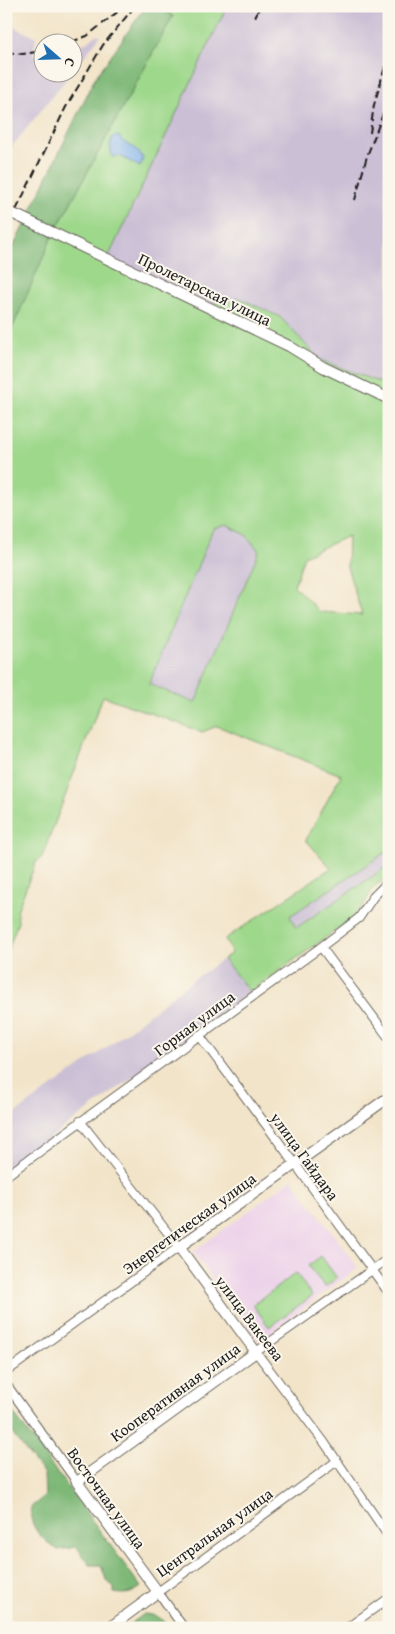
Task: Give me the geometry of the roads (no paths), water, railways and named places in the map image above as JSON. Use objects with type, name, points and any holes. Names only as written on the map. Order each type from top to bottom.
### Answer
[{"type":"street","name":"Пролетарская улица","points":[[12,213],[289,346],[323,367],[389,399]]},
{"type":"street","name":"Горная улица","points":[[6,1176],[154,1070],[198,1035],[359,918],[373,898],[389,881]]},
{"type":"street","points":[[321,947],[389,1038]]},
{"type":"street","name":"улица Гайдара","points":[[198,1035],[389,1293]]},
{"type":"street","name":"Энергетическая улица","points":[[6,1372],[389,1097]]},
{"type":"street","name":"улица Вакеева","points":[[80,1122],[179,1247],[337,1461],[389,1537]]},
{"type":"street","name":"Кооперативная улица","points":[[77,1482],[389,1258]]},
{"type":"street","name":"Восточная улица","points":[[6,1384],[184,1628]]},
{"type":"street","name":"Центральная улица","points":[[109,1628],[337,1461]]},
{"type":"street","points":[[347,1628],[389,1598]]},
{"type":"water","points":[[119,136],[140,154],[143,159],[140,167],[120,156],[112,157],[110,146],[112,137]]},
{"type":"railway","points":[[82,38],[125,6]]},
{"type":"railway","points":[[6,231],[66,107],[103,45],[135,6]]},
{"type":"railway","points":[[255,17],[260,6]]},
{"type":"railway","points":[[6,52],[23,54],[32,53]]},
{"type":"railway","points":[[370,133],[374,105],[389,53]]},
{"type":"railway","points":[[355,200],[367,156],[389,98]]}]
